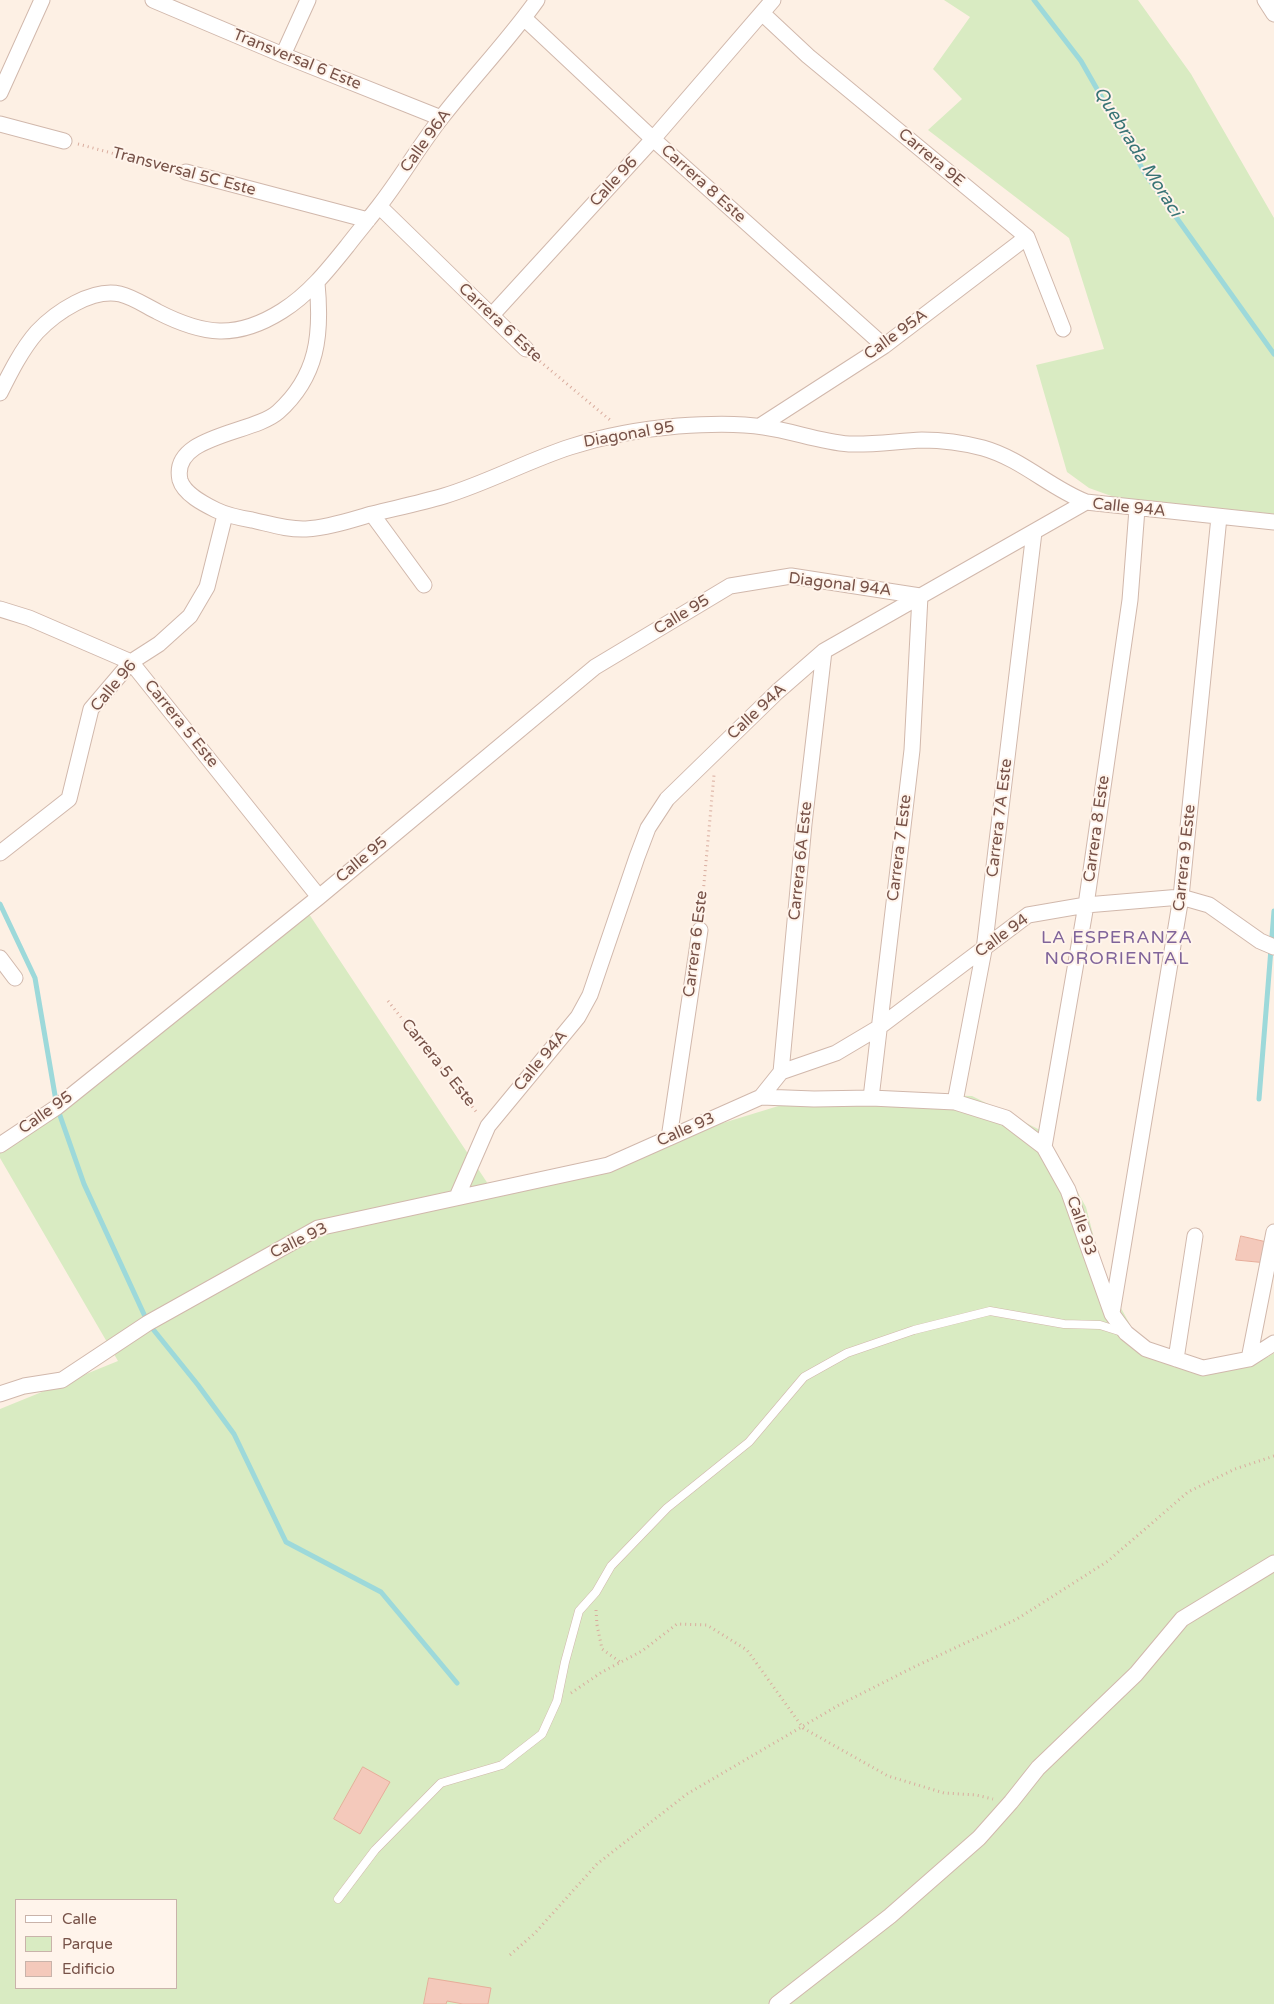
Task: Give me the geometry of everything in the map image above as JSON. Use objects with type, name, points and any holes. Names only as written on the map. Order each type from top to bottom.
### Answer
[{"type":"street","points":[[0,93],[42,0]]},
{"type":"street","name":"Transversal 6 Este","points":[[153,0],[283,55],[441,118]]},
{"type":"street","points":[[283,55],[308,0]]},
{"type":"street","name":"Calle 96A","points":[[0,393],[11,371],[37,332],[64,310],[85,298],[102,294],[120,294],[181,324],[208,332],[231,331],[255,324],[281,312],[317,283],[379,206],[441,118],[537,0]]},
{"type":"street","name":"Calle 96","points":[[492,315],[653,139],[773,0]]},
{"type":"street","points":[[1264,0],[1274,14]]},
{"type":"street","name":"Carrera 9E","points":[[762,13],[808,56],[1027,237],[1063,329]]},
{"type":"street","name":"Carrera 8 Este","points":[[524,18],[653,139],[884,346]]},
{"type":"street","points":[[0,124],[64,141]]},
{"type":"street","name":"Transversal 5C Este","points":[[186,172],[368,220]]},
{"type":"street","name":"Carrera 6 Este","points":[[379,206],[526,349]]},
{"type":"street","name":"Calle 95A","points":[[760,426],[884,346],[1027,237]]},
{"type":"street","name":"Diagonal 95","points":[[317,283],[320,311],[318,344],[310,368],[296,392],[276,414],[259,424],[195,446],[184,456],[179,469],[181,484],[204,504],[225,514],[289,528],[320,528],[444,496],[568,448],[598,439],[678,426],[760,426],[794,432],[826,441],[849,444],[925,440],[954,442],[986,449],[1016,462],[1064,493],[1086,502]]},
{"type":"street","name":"Calle 94A","points":[[457,1197],[488,1126],[578,1017],[590,994],[648,828],[667,798],[824,650],[1086,502],[1137,509],[1274,522]]},
{"type":"street","name":"Carrera 8 Este","points":[[1044,1147],[1086,904],[1130,600],[1137,509]]},
{"type":"street","name":"Calle 96","points":[[0,853],[69,799],[91,709],[131,662],[159,644],[190,616],[207,587],[225,514]]},
{"type":"street","points":[[372,514],[424,585]]},
{"type":"street","name":"Carrera 9 Este","points":[[1112,1314],[1181,897],[1219,517]]},
{"type":"street","name":"Carrera 7A Este","points":[[954,1102],[984,950],[1034,532]]},
{"type":"street","name":"Diagonal 94A","points":[[730,586],[791,576],[920,596]]},
{"type":"street","name":"Calle 95","points":[[0,1145],[58,1107],[318,896],[595,666],[730,586]]},
{"type":"street","name":"Carrera 7 Este","points":[[871,1098],[912,750],[920,596]]},
{"type":"street","name":"Carrera 5 Este","points":[[0,609],[29,618],[131,662],[318,896]]},
{"type":"street","name":"Carrera 6A Este","points":[[781,1072],[804,824],[824,650]]},
{"type":"street","name":"Calle 94","points":[[781,1072],[836,1053],[878,1028],[1028,915],[1086,904],[1181,897],[1209,905],[1267,944]]},
{"type":"street","name":"Carrera 6 Este","points":[[669,1138],[700,930]]},
{"type":"street","points":[[0,958],[15,978]]},
{"type":"street","points":[[761,1097],[781,1072]]},
{"type":"street","name":"Calle 93","points":[[0,1394],[24,1386],[62,1380],[148,1322],[318,1228],[608,1165],[761,1097],[814,1099],[871,1098],[954,1102],[1006,1118],[1044,1147],[1068,1190],[1112,1314],[1126,1333],[1146,1350],[1203,1368],[1249,1359],[1274,1343]]},
{"type":"street","points":[[1249,1359],[1274,1232]]},
{"type":"street","points":[[1176,1359],[1195,1236]]},
{"type":"street","points":[[777,2004],[890,1916],[979,1838],[1038,1768],[1136,1674],[1182,1619],[1274,1563]]},
{"type":"lane","points":[[338,1899],[376,1850],[441,1783],[502,1765],[542,1734],[557,1701],[579,1611],[596,1592],[611,1566],[660,1514],[749,1442],[804,1377],[847,1353],[914,1330],[990,1311],[1064,1324],[1100,1325],[1126,1333]]},
{"type":"path","name":"Transversal 5C Este","points":[[64,141],[186,172]]},
{"type":"path","name":"Carrera 6 Este","points":[[526,349],[627,434]]},
{"type":"path","name":"Carrera 6 Este","points":[[700,930],[717,750]]},
{"type":"path","name":"Carrera 5 Este","points":[[388,1001],[488,1126]]},
{"type":"path","points":[[510,1955],[535,1933],[597,1864],[687,1794],[856,1696],[1017,1619],[1108,1560],[1188,1492],[1235,1469],[1274,1456]]},
{"type":"path","points":[[596,1592],[596,1625],[602,1649],[620,1662]]},
{"type":"path","points":[[557,1701],[620,1662],[642,1651],[676,1624],[708,1625],[747,1650],[803,1728],[888,1776],[944,1793],[976,1795],[1011,1802]]},
{"type":"green space","points":[[944,0],[1138,0],[1191,74],[1274,218],[1274,514],[1114,497],[1089,488],[1067,472],[1036,365],[1104,349],[1069,238],[928,130],[962,99],[933,69],[970,17]]},
{"type":"green space","points":[[309,914],[494,1193],[785,1104],[894,1094],[972,1096],[1044,1132],[1086,1207],[1104,1277],[1139,1341],[1200,1369],[1268,1357],[1274,1353],[1274,2004],[0,2004],[0,1409],[118,1361],[0,1158],[0,1142]]},
{"type":"building","points":[[1241,1236],[1271,1243],[1267,1263],[1236,1260]]},
{"type":"building","points":[[363,1767],[390,1782],[360,1834],[334,1819]]},
{"type":"building","points":[[429,1978],[491,1988],[488,2004],[463,2004],[447,2001],[446,2004],[424,2004]]},
{"type":"waterway","name":"Quebrada Moraci","points":[[1034,0],[1081,61],[1146,175],[1274,354]]},
{"type":"waterway","points":[[0,904],[35,978],[57,1107],[84,1184],[148,1323],[198,1385],[234,1434],[286,1542],[381,1592],[457,1683]]},
{"type":"waterway","name":"Quebrada Moraci","points":[[1259,1099],[1274,911]]},
{"type":"district","name":"LA ESPERANZA NORORIENTAL","points":[[1117,948]]}]
